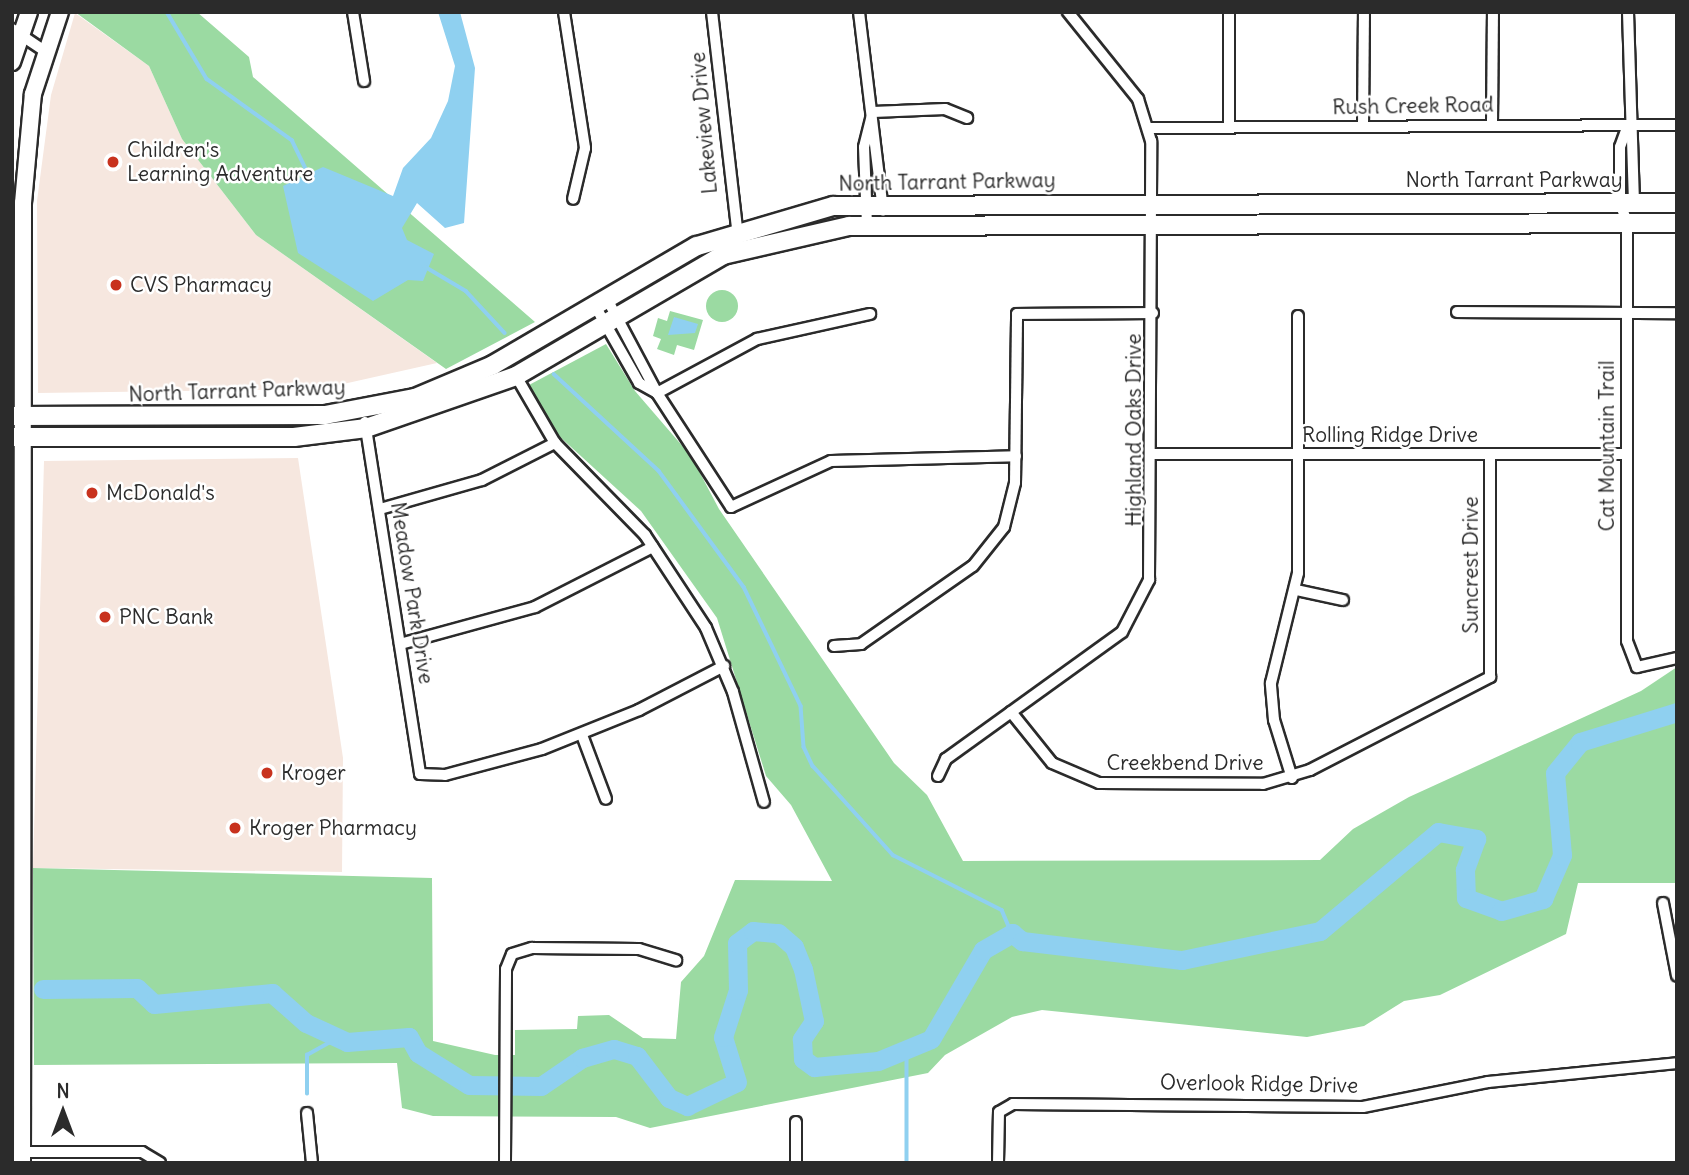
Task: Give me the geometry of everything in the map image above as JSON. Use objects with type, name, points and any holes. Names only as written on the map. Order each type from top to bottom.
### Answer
[{"type":"main road","points":[[13,53],[17,30],[29,12]]},
{"type":"main road","points":[[22,1157],[18,844],[18,416],[23,203],[43,50],[60,12]]},
{"type":"main road","name":"North Tarrant Parkway","points":[[18,416],[186,418],[362,410],[469,377],[600,301],[737,229],[874,203],[1677,203]]},
{"type":"main road","name":"North Tarrant Parkway","points":[[18,437],[186,438],[366,428],[516,376],[682,274],[750,245],[875,225],[1677,223]]},
{"type":"main road","points":[[186,418],[186,438]]},
{"type":"street","points":[[353,12],[364,81]]},
{"type":"street","points":[[564,12],[585,148],[573,199]]},
{"type":"street","name":"Lakeview Drive","points":[[712,12],[737,229]]},
{"type":"street","points":[[859,12],[873,112],[875,225]]},
{"type":"street","name":"Highland Oaks Drive","points":[[938,776],[946,759],[1104,648],[1139,608],[1152,557],[1153,202],[1149,128],[1138,99],[1068,12]]},
{"type":"street","points":[[1228,128],[1229,12]]},
{"type":"street","points":[[1363,125],[1364,12]]},
{"type":"street","points":[[1492,124],[1493,12]]},
{"type":"street","name":"Cat Mountain Trail","points":[[1628,12],[1628,125],[1620,147],[1628,203],[1627,641],[1637,667],[1677,658]]},
{"type":"street","points":[[17,30],[43,50]]},
{"type":"street","points":[[13,53],[43,50]]},
{"type":"street","points":[[873,112],[945,110],[967,118]]},
{"type":"street","points":[[873,112],[864,147],[875,225]]},
{"type":"street","name":"Rush Creek Road","points":[[1149,128],[1677,125]]},
{"type":"street","points":[[600,301],[639,383],[657,393],[731,507],[831,461],[1016,456]]},
{"type":"street","points":[[1458,312],[1677,313]]},
{"type":"street","points":[[834,646],[861,644],[986,554],[1011,508],[1016,456],[1017,314],[1153,313]]},
{"type":"street","points":[[657,393],[757,339],[870,314]]},
{"type":"street","points":[[1292,778],[1274,720],[1271,683],[1296,590],[1298,316]]},
{"type":"street","points":[[516,376],[555,443],[653,547],[724,666],[764,802]]},
{"type":"street","name":"Meadow Park Drive","points":[[362,410],[380,509],[420,774],[427,778],[582,734]]},
{"type":"street","points":[[380,509],[482,480],[555,443]]},
{"type":"street","name":"Rolling Ridge Drive","points":[[1153,454],[1626,454]]},
{"type":"street","name":"Suncrest Drive","points":[[1490,454],[1490,677]]},
{"type":"street","points":[[400,644],[535,607],[653,547]]},
{"type":"street","points":[[1296,590],[1343,600]]},
{"type":"street","points":[[606,799],[582,734],[724,666]]},
{"type":"street","name":"Creekbend Drive","points":[[1011,712],[1052,763],[1098,783],[1240,785],[1292,778],[1490,677]]},
{"type":"street","points":[[1663,903],[1677,976]]},
{"type":"street","points":[[505,1163],[506,969],[512,954],[532,948],[639,948],[676,960]]},
{"type":"street","name":"Overlook Ridge Drive","points":[[998,1163],[1004,1106],[1162,1100],[1363,1107],[1488,1082],[1677,1063]]},
{"type":"street","points":[[307,1113],[312,1163]]},
{"type":"street","points":[[796,1122],[796,1163]]},
{"type":"street","points":[[22,1157],[158,1159]]},
{"type":"shaded area","points":[[75,13],[149,66],[182,139],[256,235],[437,363],[321,389],[38,393],[37,201],[51,95]]},
{"type":"shaded area","points":[[298,458],[343,758],[342,872],[33,868],[44,461]]},
{"type":"green space","points":[[75,12],[197,12],[249,57],[253,77],[535,322],[446,369],[256,235],[182,139],[149,66]]},
{"type":"green space","points":[[722,290],[733,295],[738,306],[733,317],[722,322],[711,317],[706,306],[711,295]]},
{"type":"green space","points":[[670,311],[703,320],[694,350],[677,345],[674,355],[657,349],[661,339],[653,336],[658,318],[667,321]]},
{"type":"green space","points":[[606,344],[635,391],[691,456],[719,509],[894,763],[927,795],[963,861],[1320,860],[1353,829],[1409,797],[1641,691],[1677,667],[1677,883],[1578,883],[1566,934],[1440,995],[1404,1001],[1364,1026],[1307,1037],[1042,1010],[1012,1017],[945,1055],[928,1073],[650,1128],[616,1117],[433,1116],[402,1108],[397,1063],[34,1065],[33,868],[432,878],[433,1041],[495,1055],[515,1055],[515,1030],[577,1029],[578,1016],[609,1015],[643,1038],[676,1039],[681,982],[704,956],[735,880],[832,881],[791,805],[766,776],[717,618],[641,511],[559,436],[529,385]]},
{"type":"water","points":[[438,12],[460,12],[475,68],[464,223],[445,228],[417,203],[402,228],[407,240],[434,254],[423,281],[408,280],[373,301],[298,253],[283,186],[323,167],[393,196],[403,168],[431,138],[448,101],[455,66]]},
{"type":"water","points":[[674,317],[698,324],[695,333],[668,335]]},
{"type":"waterway","points":[[167,12],[207,79],[292,140],[308,173]]},
{"type":"waterway","points":[[424,266],[466,291],[505,333]]},
{"type":"waterway","points":[[554,374],[659,471],[744,587],[801,706],[804,747],[813,766],[893,855],[1002,910],[1012,933]]},
{"type":"waterway","points":[[43,989],[137,988],[154,1004],[272,993],[306,1023],[347,1042],[409,1037],[418,1053],[469,1085],[541,1086],[582,1058],[614,1049],[637,1056],[669,1098],[687,1106],[737,1082],[723,1037],[738,990],[737,943],[753,931],[778,933],[794,947],[803,969],[814,1021],[802,1039],[803,1059],[814,1067],[878,1061],[931,1039],[983,950],[1012,933],[1022,941],[1182,960],[1320,931],[1438,832],[1476,839],[1465,870],[1466,898],[1501,911],[1543,899],[1562,855],[1555,773],[1580,742],[1677,712]]},
{"type":"waterway","points":[[307,1094],[307,1055],[340,1037]]},
{"type":"waterway","points":[[907,1054],[907,1163]]},
{"type":"place","name":"Children's Learning Adventure","points":[[113,162]]},
{"type":"place","name":"CVS Pharmacy","points":[[116,285]]},
{"type":"place","name":"McDonald's","points":[[92,493]]},
{"type":"place","name":"PNC Bank","points":[[105,617]]},
{"type":"place","name":"Kroger","points":[[267,773]]},
{"type":"place","name":"Kroger Pharmacy","points":[[235,828]]}]
